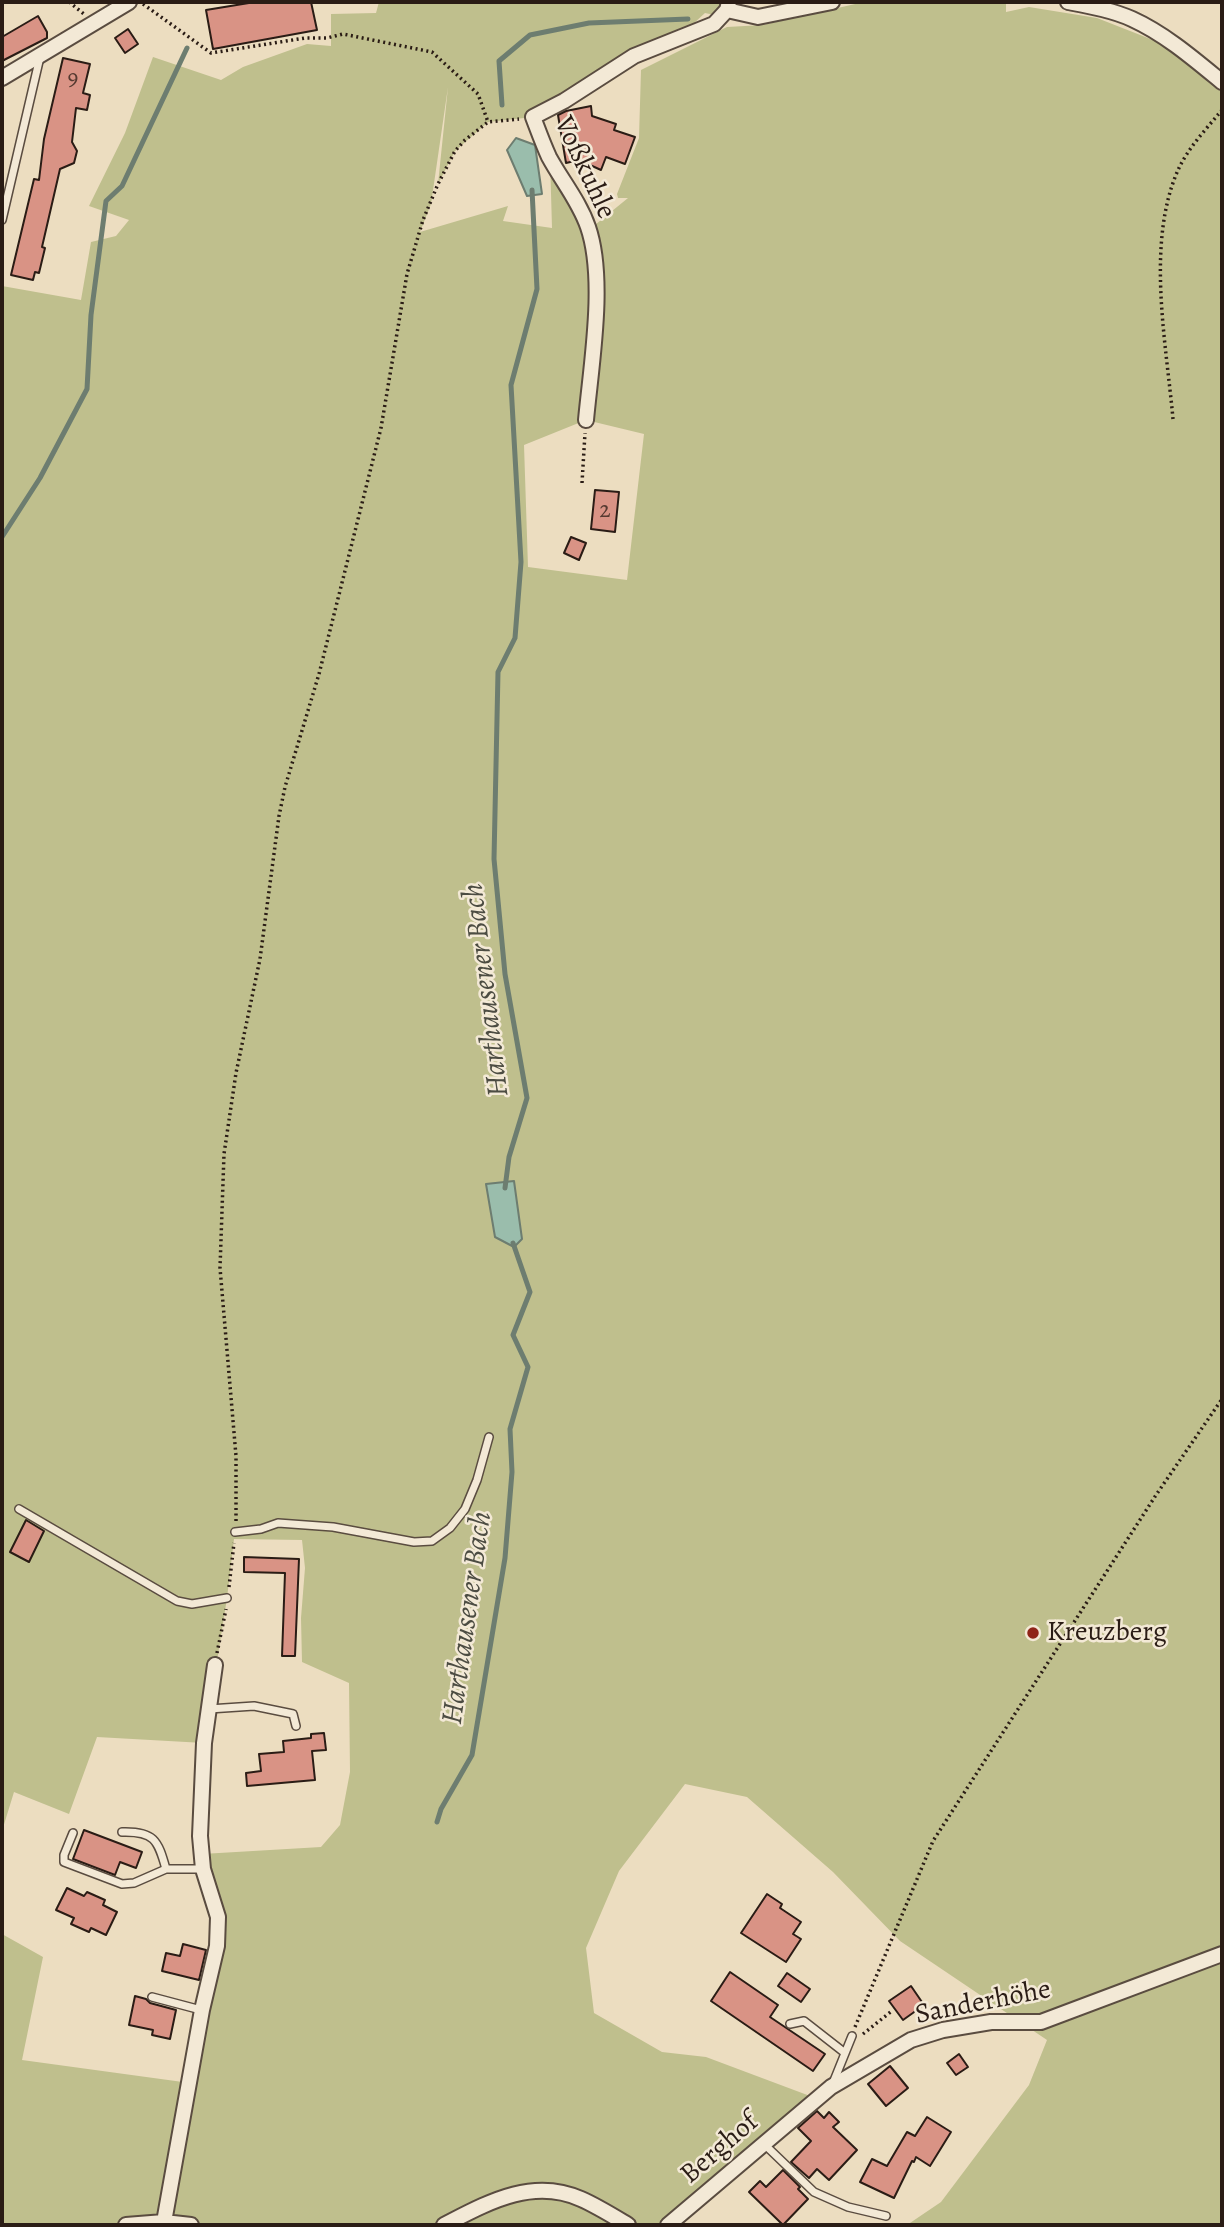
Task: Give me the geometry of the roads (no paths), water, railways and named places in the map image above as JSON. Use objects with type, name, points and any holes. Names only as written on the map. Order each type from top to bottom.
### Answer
[{"type":"street","points":[[2,78],[129,2]]},
{"type":"street","points":[[728,6],[758,17],[832,2]]},
{"type":"street","points":[[1068,2],[1132,19],[1186,52],[1222,82]]},
{"type":"street","name":"Voßkuhle","points":[[586,420],[596,271],[589,229],[574,195],[550,158],[533,117],[564,101],[634,56],[702,30],[721,19],[728,6]]},
{"type":"street","points":[[164,2222],[216,1946],[218,1924],[214,1900],[203,1869],[201,1810],[208,1709],[215,1665]]},
{"type":"street","name":"Sanderhöhe","points":[[805,2109],[831,2087],[911,2040],[943,2030],[990,2022],[1041,2022],[1222,1954]]},
{"type":"street","name":"Berghof","points":[[668,2225],[805,2109]]},
{"type":"street","points":[[444,2225],[505,2196],[540,2189],[563,2192],[581,2199],[628,2225]]},
{"type":"street","points":[[126,2225],[164,2222],[191,2225]]},
{"type":"lane","points":[[2,220],[41,56]]},
{"type":"lane","points":[[235,1532],[278,1523],[333,1527],[414,1542],[432,1541],[450,1528],[465,1509],[478,1480],[489,1437]]},
{"type":"lane","points":[[19,1509],[177,1601],[192,1604],[227,1598]]},
{"type":"lane","points":[[208,1709],[254,1706],[293,1714],[296,1726]]},
{"type":"lane","points":[[122,1832],[143,1832],[151,1836],[161,1850],[166,1869]]},
{"type":"lane","points":[[73,1833],[64,1862],[122,1884],[134,1883],[166,1869],[203,1869]]},
{"type":"lane","points":[[152,1997],[202,2010]]},
{"type":"lane","points":[[790,2024],[804,2021],[845,2053]]},
{"type":"lane","points":[[831,2087],[852,2037]]},
{"type":"lane","points":[[764,2143],[814,2192],[848,2207],[886,2216]]},
{"type":"waterway","name":"Harthausener Bach","points":[[502,105],[499,61],[530,35],[589,23],[688,19]]},
{"type":"waterway","points":[[2,537],[40,478],[87,389],[91,315],[106,201],[122,186],[187,48]]},
{"type":"waterway","name":"Harthausener Bach","points":[[505,1188],[509,1157],[527,1098],[505,974],[494,859],[498,672],[515,638],[521,562],[511,385],[537,289],[532,190]]},
{"type":"waterway","name":"Harthausener Bach","points":[[437,1822],[441,1809],[472,1755],[505,1558],[512,1472],[510,1429],[528,1367],[513,1335],[530,1292],[513,1243]]},
{"type":"place","name":"Kreuzberg","points":[[1033,1633]]}]
